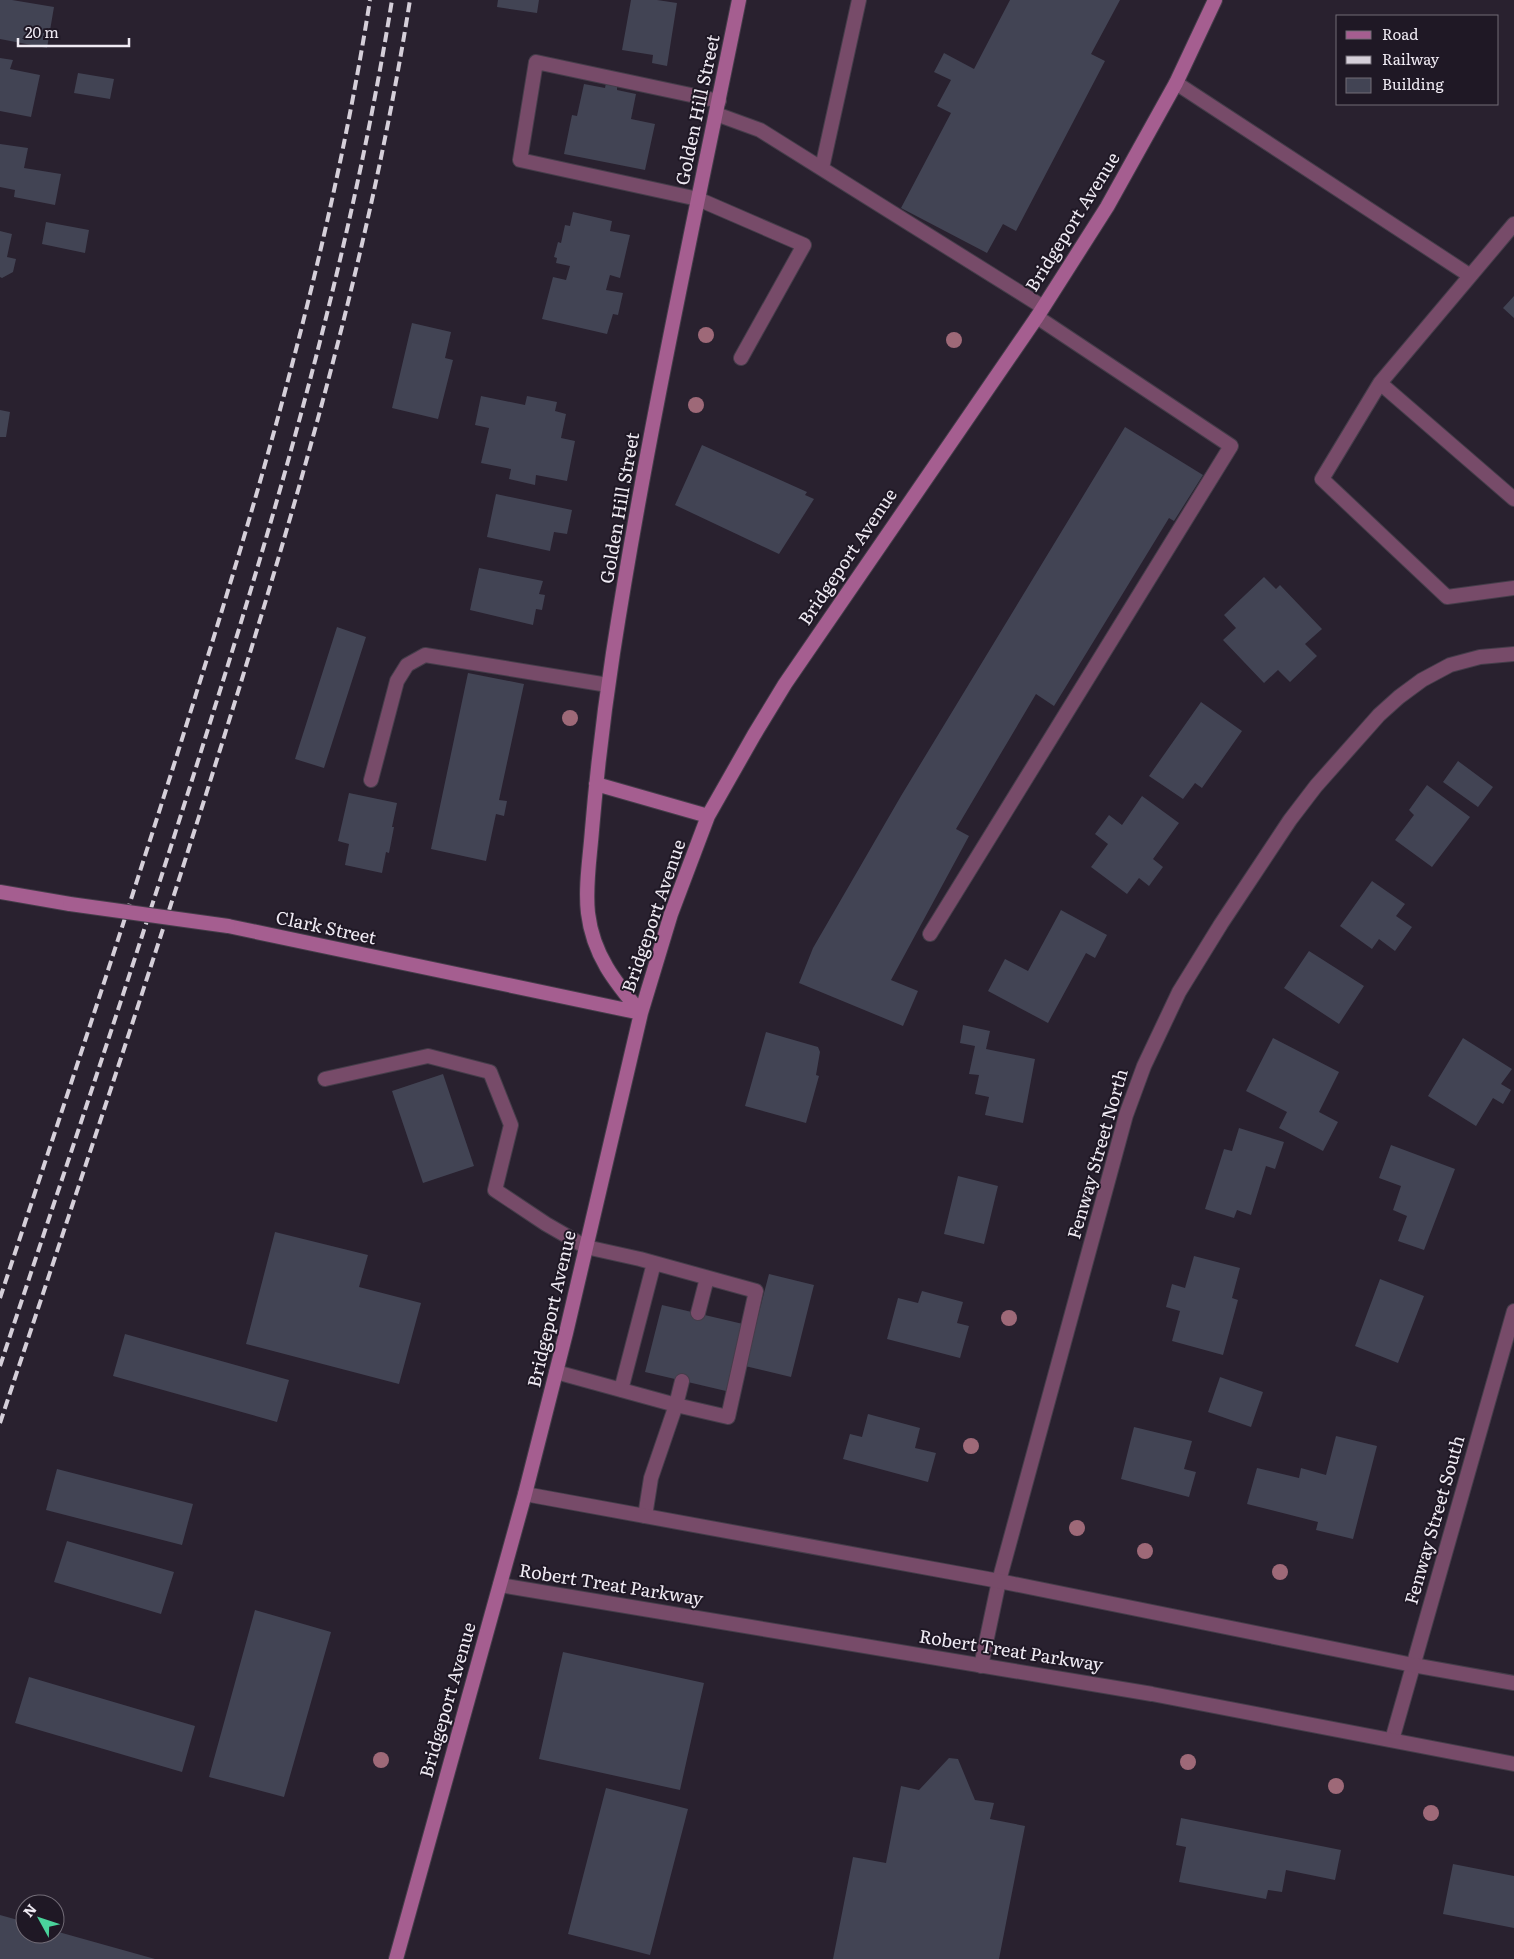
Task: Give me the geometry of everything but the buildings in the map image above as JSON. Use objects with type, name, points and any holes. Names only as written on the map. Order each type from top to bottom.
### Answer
[{"type":"main road","name":"Golden Hill Street","points":[[641,1013],[605,968],[595,943],[588,914],[588,887],[596,784],[608,685],[674,313],[739,0]]},
{"type":"main road","name":"Bridgeport Avenue","points":[[396,1959],[525,1494],[556,1372],[641,1013],[671,914],[708,816],[785,684],[1040,312],[1107,207],[1176,83],[1215,0]]},
{"type":"main road","points":[[596,784],[708,816]]},
{"type":"main road","name":"Clark Street","points":[[0,892],[70,904],[228,926],[641,1013]]},
{"type":"street","points":[[822,168],[859,0]]},
{"type":"street","points":[[741,358],[804,245],[698,199],[520,160],[536,62],[717,108],[760,130],[898,217],[1040,312],[1231,446],[930,934]]},
{"type":"street","points":[[1176,83],[1469,274]]},
{"type":"street","points":[[1514,224],[1469,274],[1380,383],[1322,479],[1447,597],[1514,588]]},
{"type":"street","points":[[1380,383],[1514,499]]},
{"type":"street","name":"Fenway Street North","points":[[981,1666],[999,1581],[1126,1115],[1144,1066],[1179,992],[1221,924],[1290,820],[1316,786],[1379,715],[1422,680],[1450,665],[1480,657],[1514,654]]},
{"type":"street","points":[[371,780],[397,681],[407,665],[425,655],[608,685]]},
{"type":"street","points":[[325,1079],[428,1056],[490,1072],[511,1125],[495,1190],[546,1224],[586,1247],[654,1263],[756,1291],[728,1417],[676,1405],[556,1372]]},
{"type":"street","points":[[621,1390],[654,1263]]},
{"type":"street","points":[[698,1313],[707,1278]]},
{"type":"street","name":"Fenway Street South","points":[[1392,1740],[1514,1311]]},
{"type":"street","points":[[645,1516],[651,1478],[676,1405],[682,1381]]},
{"type":"street","points":[[525,1494],[999,1581],[1412,1665],[1514,1683]]},
{"type":"street","name":"Robert Treat Parkway","points":[[500,1585],[1152,1694],[1514,1764]]},
{"type":"railway","points":[[0,1298],[149,843],[249,521],[318,262],[355,88],[370,0]]},
{"type":"railway","points":[[0,1366],[161,877],[266,537],[315,360],[337,271],[358,181],[392,0]]},
{"type":"railway","points":[[0,1423],[176,887],[286,533],[311,445],[356,268],[394,90],[410,0]]}]
